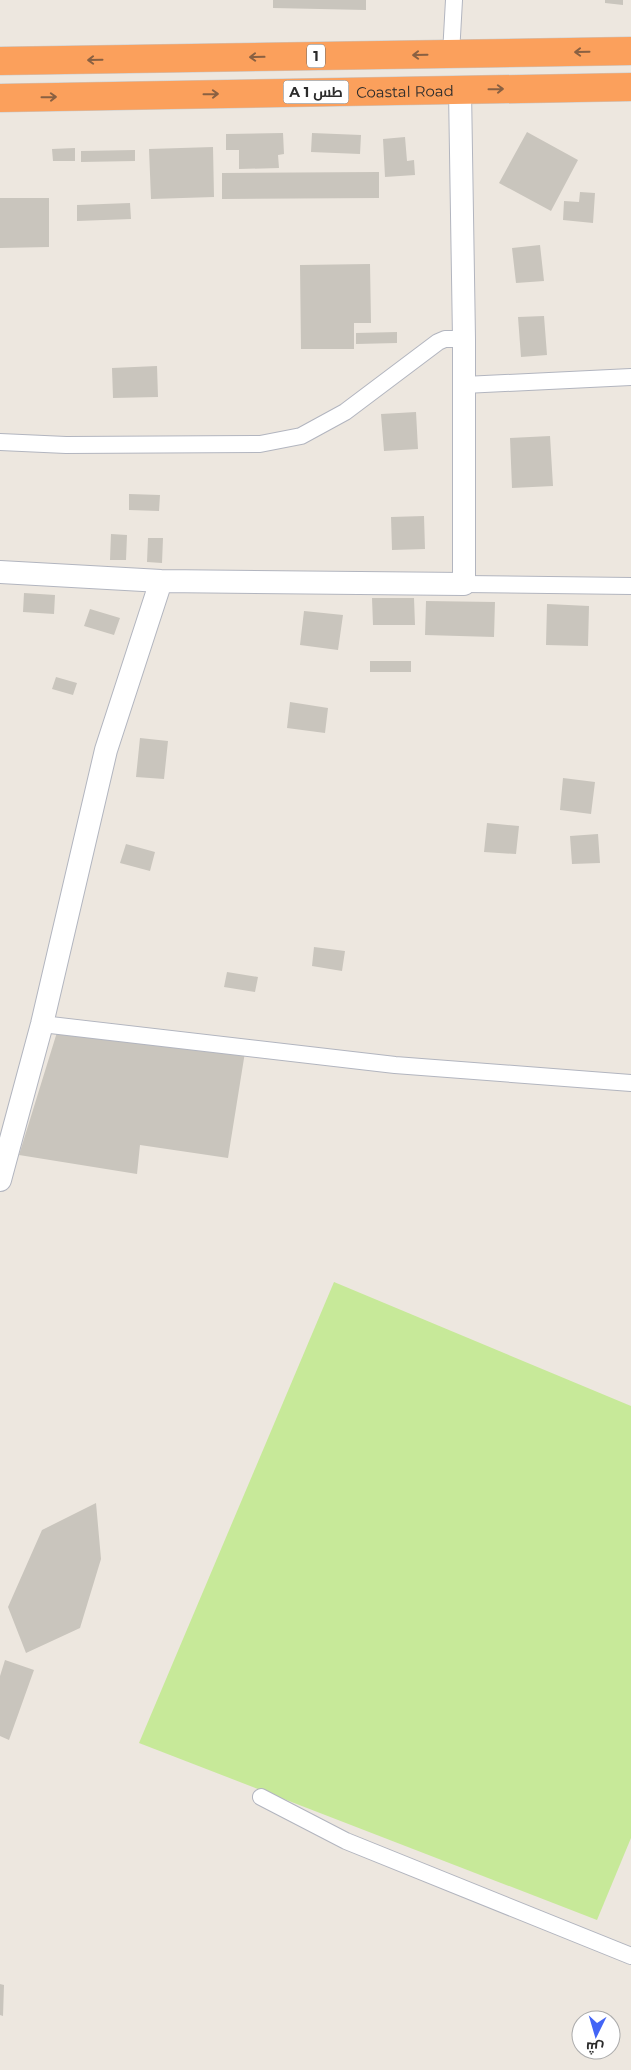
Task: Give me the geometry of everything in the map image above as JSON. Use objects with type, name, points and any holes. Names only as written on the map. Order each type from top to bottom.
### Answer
[{"type":"highway","name":"1","points":[[0,61],[631,51]]},
{"type":"highway","name":"Coastal Road","points":[[0,98],[631,87]]},
{"type":"street","points":[[451,54],[454,0]]},
{"type":"street","points":[[460,90],[464,339],[464,584]]},
{"type":"street","points":[[0,442],[59,445],[260,444],[301,436],[345,412],[438,342],[464,339]]},
{"type":"street","points":[[464,384],[631,377]]},
{"type":"street","points":[[0,572],[161,581],[631,586]]},
{"type":"street","points":[[1,1170],[42,1024],[106,750],[161,581]]},
{"type":"street","points":[[42,1024],[395,1065],[631,1083]]},
{"type":"street","points":[[261,1797],[346,1841],[631,1956]]},
{"type":"green space","points":[[334,1282],[631,1406],[631,1838],[597,1920],[139,1743]]},
{"type":"building","points":[[273,0],[366,0],[366,10],[273,8]]},
{"type":"building","points":[[605,0],[623,0],[623,5],[605,3]]},
{"type":"building","points":[[527,132],[578,160],[551,211],[499,183]]},
{"type":"building","points":[[283,133],[284,154],[278,155],[279,168],[239,169],[239,150],[226,150],[226,134]]},
{"type":"building","points":[[312,133],[361,135],[360,154],[311,152]]},
{"type":"building","points":[[405,137],[407,161],[414,160],[415,175],[385,177],[383,139]]},
{"type":"building","points":[[213,147],[214,197],[151,199],[149,149]]},
{"type":"building","points":[[75,148],[75,161],[53,161],[52,149]]},
{"type":"building","points":[[135,150],[135,161],[81,162],[81,151]]},
{"type":"building","points":[[379,172],[379,198],[222,199],[222,173]]},
{"type":"building","points":[[580,192],[595,193],[593,223],[563,220],[564,201],[579,202]]},
{"type":"building","points":[[0,198],[49,198],[49,247],[0,248]]},
{"type":"building","points":[[130,203],[131,219],[77,221],[77,205]]},
{"type":"building","points":[[540,245],[544,281],[516,283],[512,248]]},
{"type":"building","points":[[370,264],[371,323],[354,323],[354,349],[301,349],[300,265]]},
{"type":"building","points":[[544,316],[547,355],[521,357],[518,317]]},
{"type":"building","points":[[397,332],[397,343],[356,344],[356,333]]},
{"type":"building","points":[[157,366],[158,397],[113,398],[112,368]]},
{"type":"building","points":[[416,412],[418,449],[384,451],[381,414]]},
{"type":"building","points":[[550,436],[553,486],[512,488],[510,438]]},
{"type":"building","points":[[129,494],[160,495],[159,511],[129,510]]},
{"type":"building","points":[[424,516],[425,549],[392,550],[391,517]]},
{"type":"building","points":[[111,534],[127,535],[126,560],[110,560]]},
{"type":"building","points":[[148,538],[163,538],[162,563],[147,562]]},
{"type":"building","points":[[24,593],[55,595],[54,614],[23,612]]},
{"type":"building","points":[[372,598],[414,598],[415,625],[373,625]]},
{"type":"building","points":[[426,601],[495,602],[494,637],[425,635]]},
{"type":"building","points":[[547,604],[589,606],[588,646],[546,645]]},
{"type":"building","points":[[90,609],[120,618],[114,635],[84,626]]},
{"type":"building","points":[[304,611],[343,615],[338,650],[300,645]]},
{"type":"building","points":[[370,661],[411,661],[411,672],[370,672]]},
{"type":"building","points":[[56,677],[77,683],[73,695],[52,689]]},
{"type":"building","points":[[290,702],[328,708],[325,733],[287,728]]},
{"type":"building","points":[[140,738],[168,741],[164,779],[136,777]]},
{"type":"building","points":[[563,778],[595,782],[591,814],[560,810]]},
{"type":"building","points":[[487,823],[519,826],[516,854],[484,852]]},
{"type":"building","points":[[598,834],[600,863],[572,864],[570,836]]},
{"type":"building","points":[[126,844],[155,852],[150,871],[120,863]]},
{"type":"building","points":[[314,947],[345,951],[342,971],[312,966]]},
{"type":"building","points":[[227,972],[258,977],[255,992],[224,987]]},
{"type":"building","points":[[58,1029],[245,1052],[228,1158],[140,1145],[137,1174],[19,1155]]},
{"type":"building","points":[[96,1503],[101,1559],[80,1628],[26,1653],[8,1607],[42,1530]]},
{"type":"building","points":[[5,1660],[34,1670],[9,1740],[0,1736],[0,1676]]},
{"type":"building","points":[[0,1984],[4,1985],[3,2016],[0,2015]]}]
